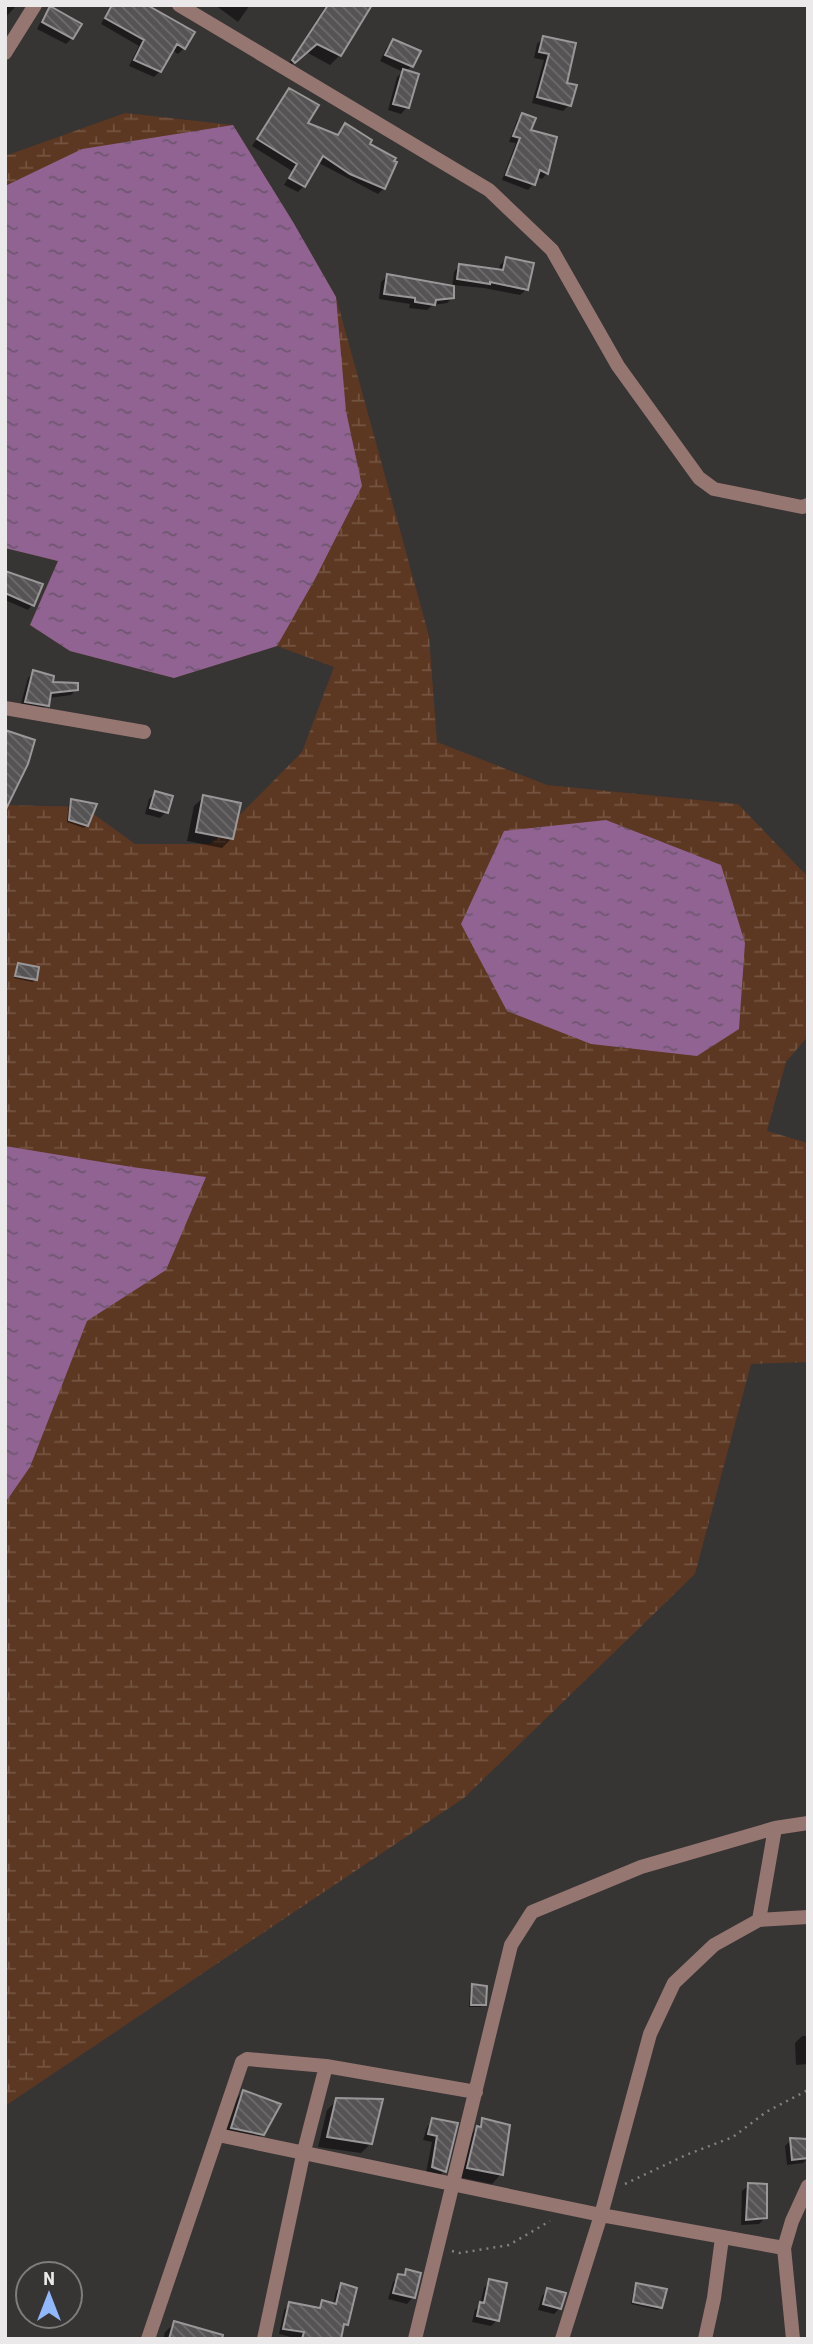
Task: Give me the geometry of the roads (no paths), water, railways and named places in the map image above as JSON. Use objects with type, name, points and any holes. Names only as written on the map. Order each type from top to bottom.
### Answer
[{"type":"street","points":[[5,53],[36,5]]},
{"type":"street","points":[[179,5],[489,190],[552,250],[618,366],[699,478],[713,489],[802,507],[808,505]]},
{"type":"street","points":[[5,708],[144,732]]},
{"type":"street","points":[[415,2339],[511,1945],[532,1913],[640,1867],[775,1828],[808,1823]]},
{"type":"street","points":[[759,1920],[775,1828]]},
{"type":"street","points":[[562,2339],[601,2215],[650,2034],[674,1983],[714,1945],[759,1920],[808,1917]]},
{"type":"street","points":[[148,2339],[242,2062],[247,2059],[326,2066],[476,2092]]},
{"type":"street","points":[[264,2339],[303,2155],[326,2066]]},
{"type":"street","points":[[218,2136],[570,2209],[784,2248]]},
{"type":"street","points":[[793,2339],[784,2248],[792,2221],[808,2186]]},
{"type":"street","points":[[705,2339],[722,2238]]},
{"type":"water","points":[[233,125],[336,297],[346,411],[362,486],[315,579],[277,646],[174,678],[70,651],[30,625],[58,561],[5,548],[5,186],[82,149]]},
{"type":"water","points":[[606,820],[721,865],[745,943],[739,1029],[697,1056],[591,1044],[507,1011],[461,924],[504,831]]},
{"type":"water","points":[[5,1146],[206,1177],[166,1270],[87,1321],[30,1467],[5,1503]]}]
